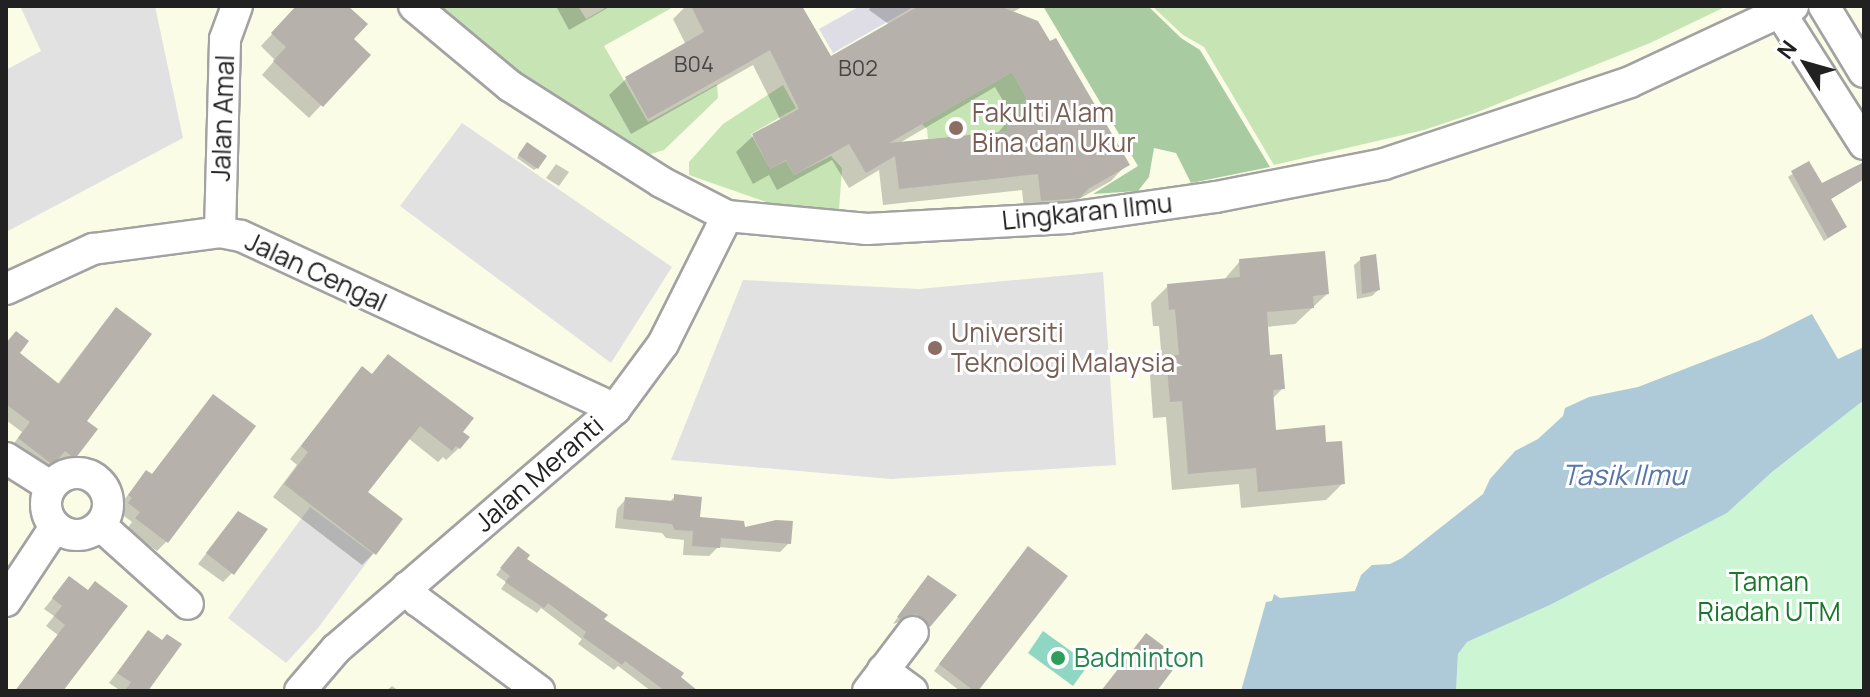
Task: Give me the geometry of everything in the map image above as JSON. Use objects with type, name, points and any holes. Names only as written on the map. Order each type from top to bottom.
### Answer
[{"type":"street","name":"Jalan Amal","points":[[220,232],[225,39],[237,6]]},
{"type":"street","name":"Lingkaran Ilmu","points":[[414,6],[510,86],[661,182],[727,216],[867,229],[1068,218],[1216,197],[1384,164],[1630,82],[1785,9]]},
{"type":"street","points":[[1824,6],[1864,72]]},
{"type":"street","points":[[1785,9],[1864,144]]},
{"type":"street","name":"Jalan Meranti","points":[[300,691],[336,649],[615,409],[663,344],[727,216]]},
{"type":"street","name":"Jalan Cengal","points":[[6,289],[93,249],[220,232],[241,236],[615,409]]},
{"type":"street","points":[[6,458],[50,486]]},
{"type":"street","points":[[77,472],[96,479],[103,487],[108,507],[100,525],[83,535],[63,533],[55,527],[45,503],[50,486],[67,474],[77,472]]},
{"type":"street","points":[[100,525],[188,604]]},
{"type":"street","points":[[6,601],[55,527]]},
{"type":"street","points":[[407,587],[418,601],[539,691]]},
{"type":"street","points":[[912,691],[876,681],[913,632]]},
{"type":"shaded area","name":"Universiti Teknologi Malaysia","points":[[6,6],[1864,6],[1864,691],[6,691]]},
{"type":"shaded area","points":[[20,6],[155,6],[183,138],[6,232],[6,70],[41,51]]},
{"type":"shaded area","points":[[860,6],[915,6],[833,53],[819,29]]},
{"type":"shaded area","points":[[462,123],[672,267],[611,363],[400,206]]},
{"type":"shaded area","points":[[1103,272],[1116,465],[891,479],[671,460],[743,280],[919,289]]},
{"type":"shaded area","points":[[310,507],[373,554],[318,628],[286,663],[228,618]]},
{"type":"green space","points":[[434,6],[578,6],[586,19],[609,6],[675,6],[604,46],[648,122],[717,84],[718,98],[664,150],[647,155],[548,103]]},
{"type":"green space","points":[[1043,6],[1148,6],[1181,38],[1200,50],[1270,167],[1191,183],[1176,153],[1154,148],[1149,177],[1138,191],[1093,194],[1138,166]]},
{"type":"green space","points":[[1152,6],[1727,6],[1650,43],[1475,113],[1424,130],[1274,165],[1204,47],[1183,35]]},
{"type":"green space","points":[[1012,72],[1027,99],[1020,105],[1024,113],[1021,119],[1007,121],[1008,131],[928,139],[927,129],[922,124]]},
{"type":"green space","points":[[783,85],[796,108],[751,134],[770,169],[786,161],[794,175],[831,156],[842,168],[839,210],[813,211],[769,203],[689,175],[689,162],[723,124]]},
{"type":"green space","name":"Taman Riadah UTM","points":[[1864,400],[1864,691],[1456,691],[1458,654],[1467,642],[1550,605],[1727,513],[1772,472]]},
{"type":"green space","name":"Badminton","points":[[1043,631],[1089,664],[1073,686],[1028,653]]},
{"type":"water","name":"Tasik Ilmu","points":[[1812,314],[1838,359],[1864,347],[1864,400],[1772,472],[1727,513],[1550,605],[1467,642],[1458,654],[1456,691],[1241,691],[1266,602],[1272,601],[1274,594],[1280,598],[1355,591],[1361,575],[1372,565],[1390,564],[1402,558],[1483,494],[1490,479],[1515,451],[1538,439],[1563,416],[1565,408],[1589,397],[1638,387],[1762,339]]},
{"type":"building","points":[[296,6],[348,6],[368,24],[354,39],[371,55],[323,107],[273,61],[286,47],[271,33]]},
{"type":"building","points":[[691,6],[802,6],[831,56],[919,6],[999,6],[1038,21],[1050,41],[1056,38],[1130,165],[1088,189],[1080,198],[1041,201],[1038,174],[899,189],[895,156],[866,173],[849,144],[794,175],[786,160],[770,169],[752,134],[799,109],[770,50],[648,119],[625,77],[704,32]],"holes":[[[1012,72],[1027,99],[1020,105],[1027,118],[1007,121],[1008,131],[889,143]]]},
{"type":"building","points":[[527,142],[547,156],[538,169],[518,155]]},
{"type":"building","points":[[1809,161],[1822,183],[1864,162],[1864,179],[1831,199],[1847,227],[1828,238],[1791,171]]},
{"type":"building","points":[[1325,251],[1329,294],[1313,296],[1314,308],[1267,312],[1270,355],[1282,354],[1285,389],[1273,390],[1276,430],[1325,425],[1326,442],[1342,441],[1345,484],[1258,492],[1256,468],[1188,474],[1182,401],[1170,402],[1166,356],[1179,355],[1175,309],[1169,310],[1167,284],[1240,277],[1239,259]]},
{"type":"building","points":[[1376,254],[1380,290],[1362,294],[1360,257]]},
{"type":"building","points":[[116,307],[152,334],[87,421],[98,429],[75,459],[65,451],[53,465],[18,438],[30,422],[6,404],[6,343],[16,331],[29,341],[20,353],[59,384]]},
{"type":"building","points":[[388,354],[474,418],[463,432],[470,437],[460,449],[456,446],[452,451],[420,426],[368,492],[403,519],[376,555],[284,484],[308,452],[301,446],[362,366],[372,374]]},
{"type":"building","points":[[213,394],[256,426],[168,543],[135,518],[140,512],[128,503],[132,498],[128,495],[146,470],[152,474]]},
{"type":"building","points":[[674,494],[702,497],[700,517],[744,521],[745,527],[776,520],[793,521],[791,544],[721,538],[720,548],[692,546],[693,531],[675,530],[672,524],[623,519],[625,497],[674,501]]},
{"type":"building","points":[[238,511],[268,529],[234,575],[206,553]]},
{"type":"building","points":[[518,546],[530,555],[527,559],[608,615],[604,619],[684,673],[681,677],[698,691],[665,691],[625,661],[622,665],[583,637],[586,632],[548,603],[544,608],[505,582],[510,576],[500,568]]},
{"type":"building","points":[[1028,546],[1068,576],[978,691],[974,691],[939,664]]},
{"type":"building","points":[[928,575],[957,595],[930,627],[916,614],[901,619],[897,617]]},
{"type":"building","points":[[69,576],[88,590],[95,581],[128,606],[63,691],[15,691],[65,625],[54,616],[62,606],[52,598]]},
{"type":"building","points":[[148,630],[162,640],[167,634],[182,644],[148,691],[125,691],[131,682],[117,673]]},
{"type":"building","points":[[1146,633],[1181,659],[1157,691],[1101,691]]},
{"type":"place","name":"Fakulti Alam Bina dan Ukur","points":[[956,128]]},
{"type":"place","name":"Universiti Teknologi Malaysia","points":[[935,348]]},
{"type":"place","name":"Badminton","points":[[1058,658]]}]
